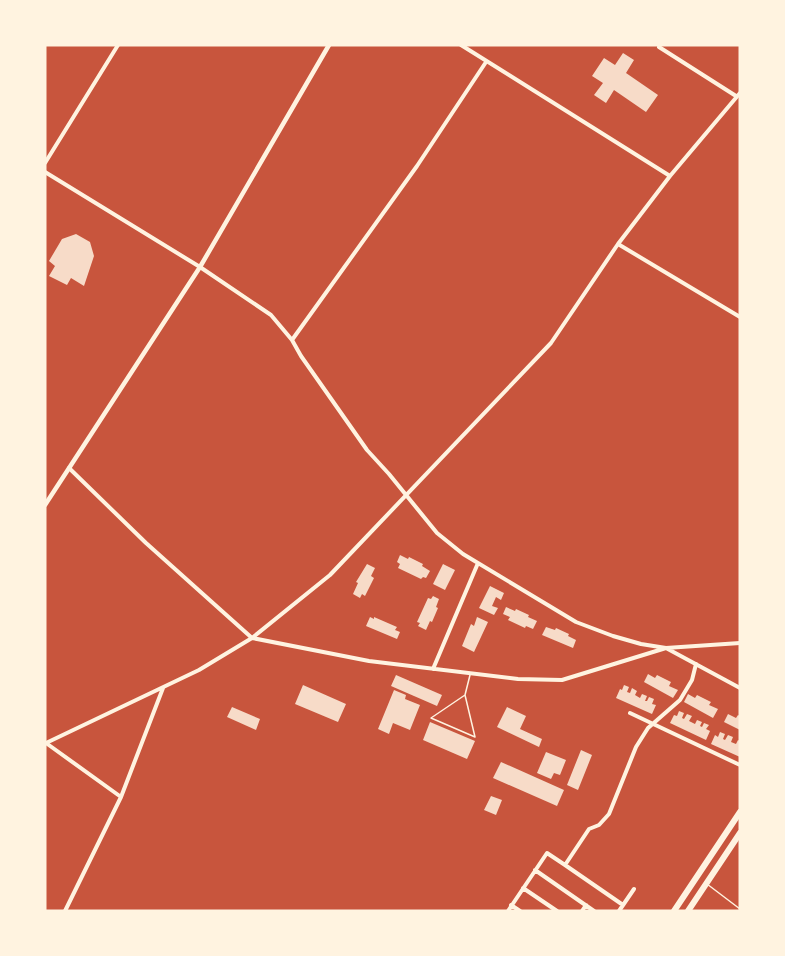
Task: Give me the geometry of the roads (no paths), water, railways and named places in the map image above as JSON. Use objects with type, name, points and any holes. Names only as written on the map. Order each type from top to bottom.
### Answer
[{"type":"highway","points":[[674,911],[740,812]]},
{"type":"highway","points":[[688,911],[740,833]]},
{"type":"street","points":[[45,163],[118,45]]},
{"type":"street","points":[[45,505],[200,267],[329,45]]},
{"type":"street","points":[[460,45],[670,176]]},
{"type":"street","points":[[121,797],[45,743],[199,670],[252,638],[330,575],[551,343],[618,244],[670,176],[738,94],[658,46]]},
{"type":"street","points":[[292,340],[417,166],[486,62]]},
{"type":"street","points":[[45,172],[200,267],[271,315],[292,340],[367,450],[437,533],[463,554],[576,622],[641,644],[666,648],[740,643]]},
{"type":"street","points":[[618,244],[740,316]]},
{"type":"street","points":[[69,468],[146,543],[252,638],[369,661],[518,679],[562,680],[666,648],[740,688]]},
{"type":"street","points":[[433,669],[478,563]]},
{"type":"street","points":[[565,865],[589,829],[599,825],[609,814],[636,747],[648,728],[680,700],[692,680],[696,664]]},
{"type":"street","points":[[65,911],[121,797],[163,688]]},
{"type":"street","points":[[630,713],[740,765]]},
{"type":"street","points":[[508,911],[547,853],[623,905]]},
{"type":"street","points":[[535,870],[594,911]]},
{"type":"street","points":[[523,888],[557,911]]},
{"type":"street","points":[[619,911],[634,889]]},
{"type":"street","points":[[511,905],[520,911]]},
{"type":"street","points":[[582,911],[586,905]]},
{"type":"lane","points":[[465,695],[431,718],[475,736],[465,695],[470,673]]},
{"type":"lane","points":[[706,884],[740,909]]}]
